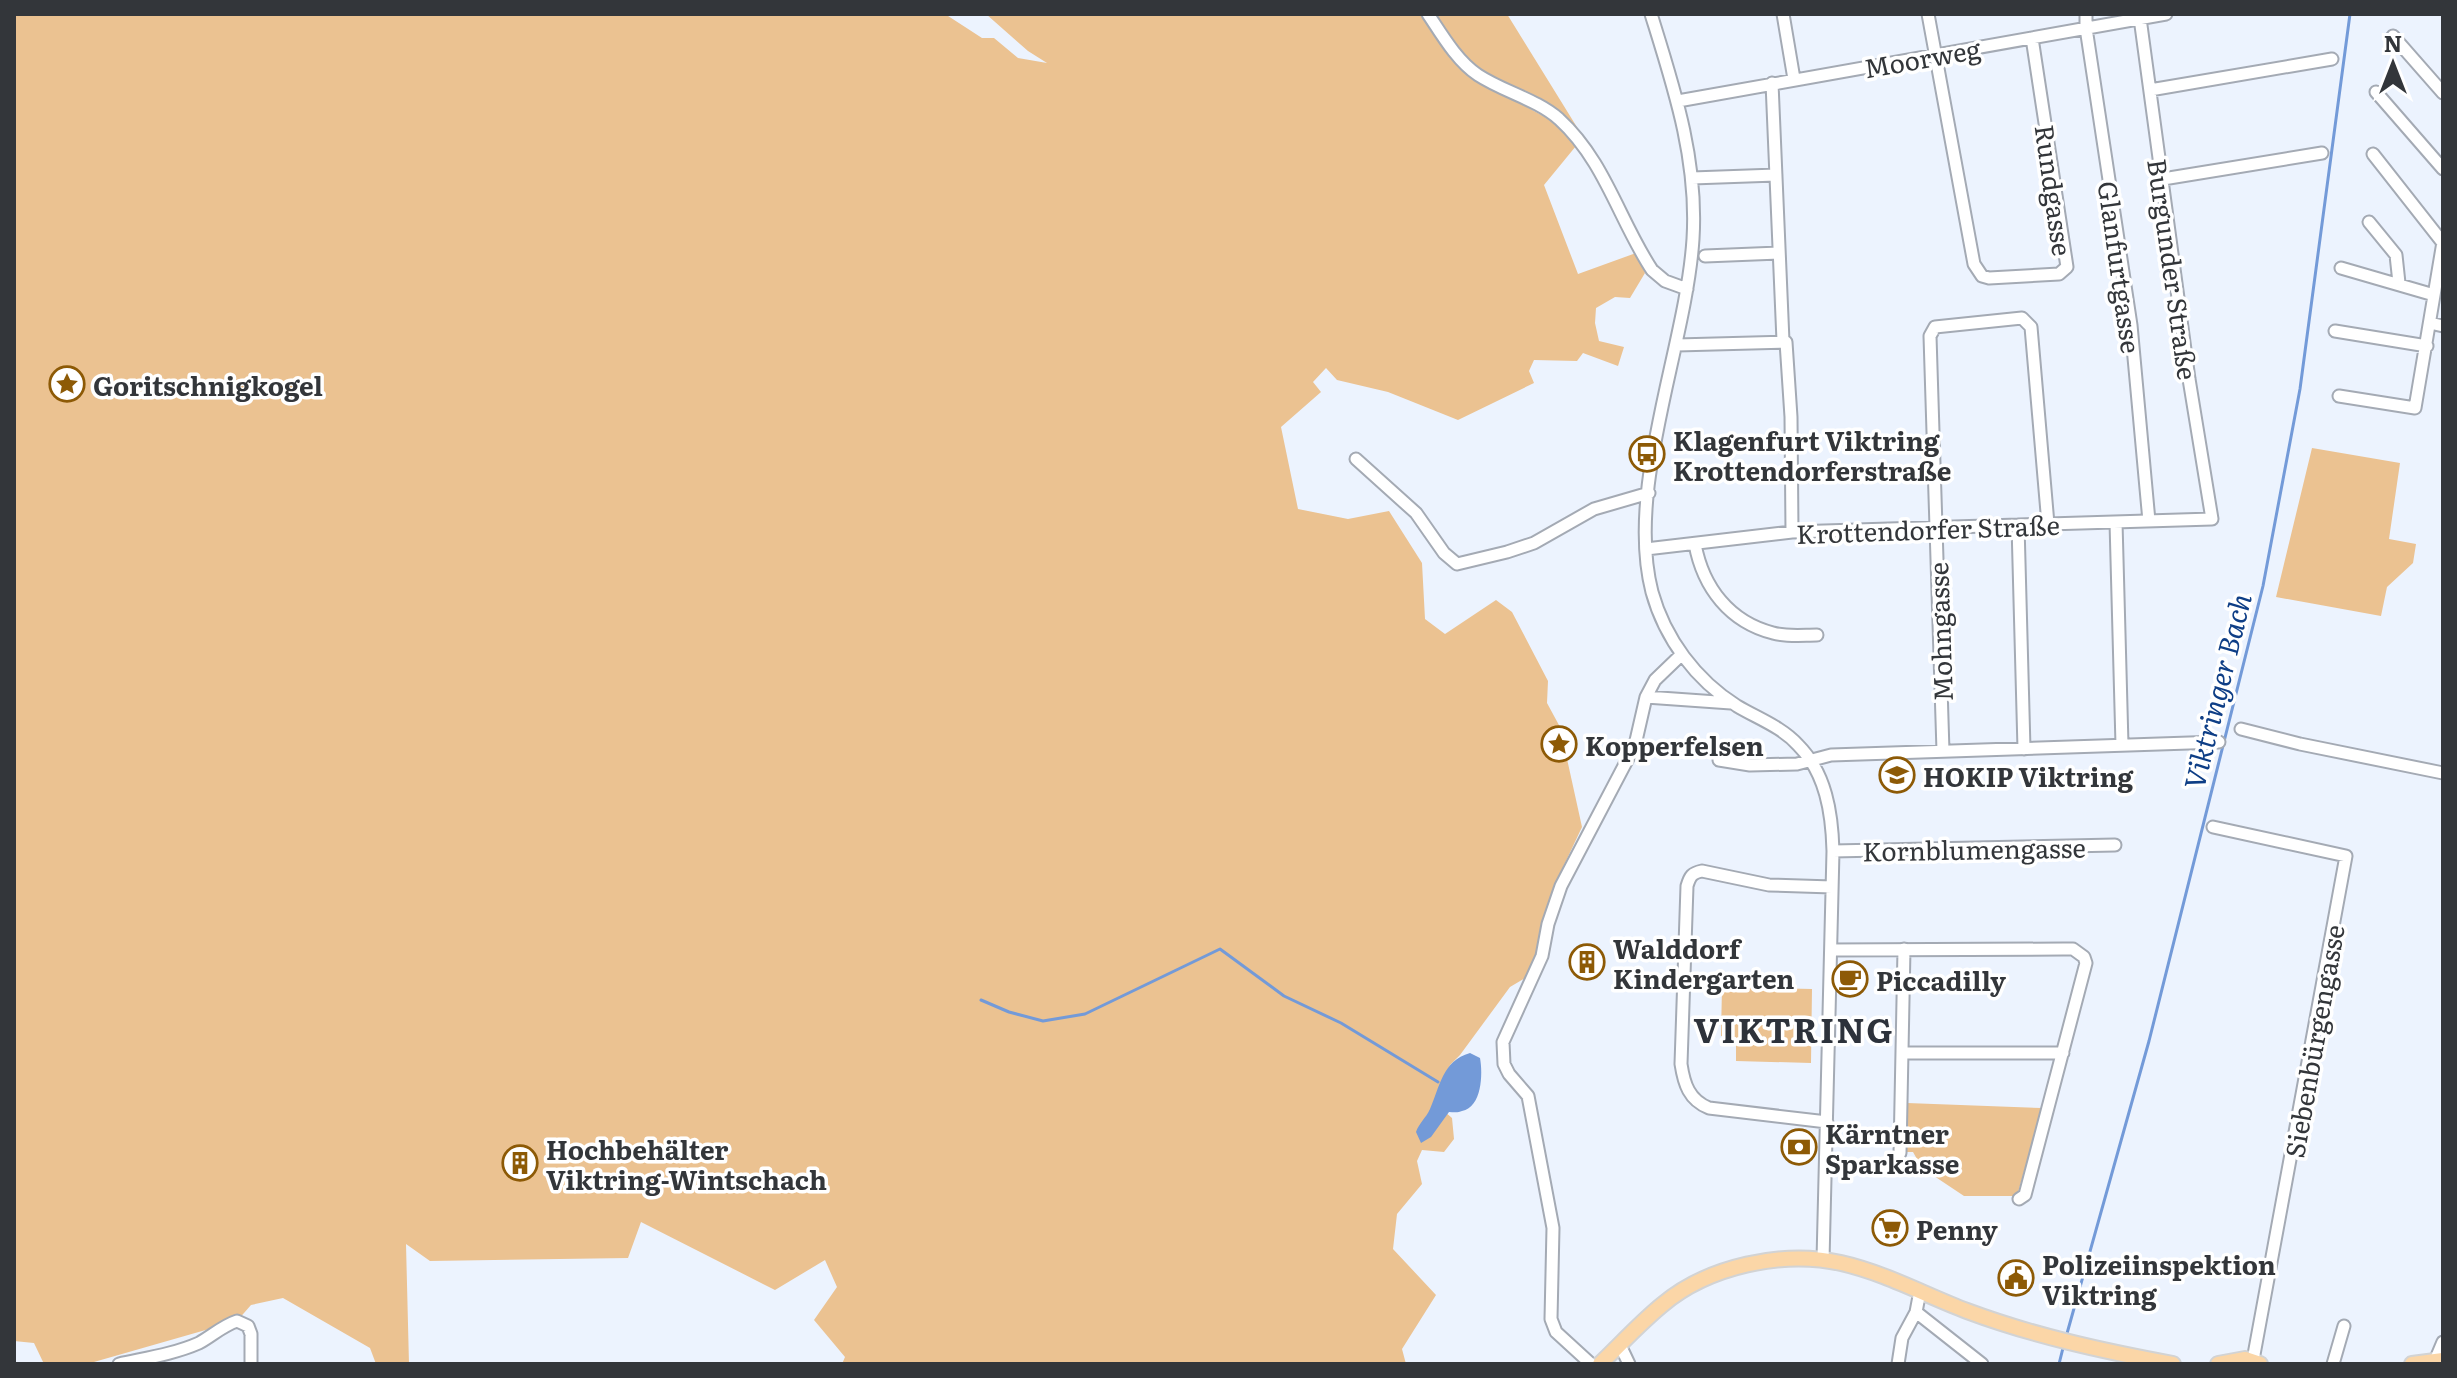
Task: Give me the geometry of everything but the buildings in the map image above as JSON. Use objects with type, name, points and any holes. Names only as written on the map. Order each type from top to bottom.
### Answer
[{"type":"main road","points":[[1600,1364],[1663,1304],[1712,1277],[1751,1264],[1777,1260],[1823,1260],[1873,1272],[1964,1310],[2050,1338],[2173,1364]]},
{"type":"main road","points":[[2412,1364],[2439,1361]]},
{"type":"main road","points":[[2218,1364],[2246,1363]]},
{"type":"street","points":[[1428,14],[1450,47],[1475,73],[1548,110],[1561,121],[1604,175],[1652,270],[1665,281],[1687,289]]},
{"type":"street","points":[[1651,14],[1678,101],[1690,156],[1693,240],[1687,289],[1659,423],[1649,493],[1648,574],[1657,607],[1681,655],[1734,704],[1782,731],[1798,744],[1811,760],[1826,795],[1833,851],[1823,1260]]},
{"type":"street","points":[[1783,14],[1794,79]]},
{"type":"street","points":[[1928,14],[1936,55]]},
{"type":"street","name":"Glanfurtgasse","points":[[2086,14],[2131,325],[2149,521]]},
{"type":"street","name":"Moorweg","points":[[1678,101],[2166,14]]},
{"type":"street","name":"Burgunder Straße","points":[[2140,18],[2189,379],[2212,519]]},
{"type":"street","points":[[2393,36],[2443,93]]},
{"type":"street","name":"Rundgasse","points":[[1936,55],[1977,271],[1989,278],[2059,274],[2065,271],[2068,261],[2032,38]]},
{"type":"street","points":[[2150,90],[2332,59]]},
{"type":"street","points":[[1772,83],[1783,341],[1787,345],[1790,403],[1792,532]]},
{"type":"street","points":[[2376,92],[2443,169]]},
{"type":"street","points":[[2163,179],[2322,153]]},
{"type":"street","points":[[2339,396],[2415,408],[2443,242],[2373,154]]},
{"type":"street","points":[[1692,178],[1776,175]]},
{"type":"street","points":[[2369,222],[2396,255],[2399,283]]},
{"type":"street","points":[[1705,256],[1779,253]]},
{"type":"street","points":[[2341,268],[2434,295]]},
{"type":"street","name":"Mohngasse","points":[[1943,751],[1930,336],[1935,327],[2022,318],[2028,321],[2048,524]]},
{"type":"street","points":[[2430,323],[2443,326]]},
{"type":"street","points":[[2335,331],[2427,346]]},
{"type":"street","points":[[1677,345],[1783,341]]},
{"type":"street","points":[[1356,459],[1416,513],[1444,553],[1457,564],[1534,543],[1594,509],[1649,493]]},
{"type":"street","name":"Krottendorfer Straße","points":[[1646,549],[1792,532],[2212,519]]},
{"type":"street","points":[[2116,522],[2122,745]]},
{"type":"street","points":[[2018,525],[2024,749]]},
{"type":"street","points":[[1695,544],[1706,580],[1724,607],[1747,624],[1776,634],[1817,635]]},
{"type":"street","points":[[1591,1364],[1556,1332],[1551,1319],[1553,1228],[1528,1096],[1504,1064],[1503,1042],[1542,956],[1548,924],[1561,886],[1635,745],[1646,697],[1655,680],[1681,655]]},
{"type":"street","points":[[1646,697],[1734,704]]},
{"type":"street","points":[[2241,729],[2443,773]]},
{"type":"street","points":[[1719,760],[1750,765],[1797,764],[1831,755],[2219,742]]},
{"type":"street","name":"Siebenbürgengasse","points":[[2213,827],[2346,856],[2246,1363]]},
{"type":"street","name":"Kornblumengasse","points":[[1833,851],[2115,845]]},
{"type":"street","points":[[1827,1122],[1709,1108],[1699,1104],[1686,1087],[1681,1064],[1687,886],[1690,877],[1702,871],[1769,885],[1832,887]]},
{"type":"street","points":[[1900,1153],[1904,949]]},
{"type":"street","points":[[1831,950],[2063,949],[2080,953],[2086,963],[2025,1195],[2019,1199]]},
{"type":"street","points":[[1902,1053],[2063,1053]]},
{"type":"street","points":[[1898,1364],[1904,1332],[1916,1312],[1920,1291]]},
{"type":"street","points":[[1916,1312],[1982,1364]]},
{"type":"street","points":[[119,1364],[181,1350],[237,1321],[248,1326],[251,1334],[251,1364]]},
{"type":"street","points":[[2333,1364],[2345,1322]]},
{"type":"street","points":[[2439,1361],[2443,1342]]},
{"type":"street","points":[[1620,1345],[1629,1364]]},
{"type":"shaded area","points":[[14,14],[945,14],[982,38],[994,38],[1018,58],[1047,63],[1028,51],[986,14],[1420,14],[1454,59],[1472,77],[1554,122],[1576,146],[1544,185],[1578,274],[1636,253],[1645,273],[1630,298],[1615,297],[1596,308],[1599,341],[1624,347],[1618,366],[1583,353],[1577,361],[1534,360],[1529,371],[1534,383],[1458,420],[1388,392],[1337,380],[1326,368],[1313,382],[1321,392],[1281,427],[1298,509],[1348,519],[1389,511],[1422,563],[1425,619],[1445,634],[1496,600],[1512,612],[1548,681],[1547,703],[1560,727],[1582,827],[1558,878],[1530,975],[1510,987],[1450,1065],[1437,1105],[1452,1118],[1454,1139],[1444,1152],[1422,1150],[1417,1161],[1422,1184],[1397,1214],[1393,1249],[1436,1295],[1402,1349],[1406,1364],[842,1364],[845,1357],[814,1320],[837,1287],[825,1260],[775,1290],[641,1222],[628,1258],[430,1261],[406,1244],[409,1364],[376,1364],[370,1348],[283,1298],[251,1305],[237,1321],[87,1364],[44,1364],[34,1343],[14,1341]]},
{"type":"shaded area","points":[[1431,14],[1507,14],[1588,145],[1470,63]]},
{"type":"shaded area","points":[[2312,448],[2400,463],[2389,539],[2416,544],[2413,563],[2387,587],[2381,616],[2276,597]]},
{"type":"shaded area","points":[[1722,987],[1812,989],[1811,1063],[1736,1061],[1736,1037],[1721,1036]]},
{"type":"shaded area","points":[[1907,1103],[2042,1108],[2017,1196],[1964,1196],[1922,1168],[1913,1152],[1903,1152]]},
{"type":"water","points":[[1470,1053],[1480,1058],[1481,1081],[1474,1103],[1459,1112],[1449,1112],[1431,1137],[1421,1143],[1416,1132],[1430,1109],[1443,1076],[1453,1062]]},
{"type":"waterway","name":"Viktringer Bach","points":[[2066,1337],[2149,1041],[2263,586],[2300,389],[2350,14]]},
{"type":"waterway","points":[[981,1000],[1043,1021],[1085,1014],[1220,949],[1284,996],[1341,1023],[1438,1082]]},
{"type":"waterway","name":"Viktringer Bach","points":[[2059,1364],[2064,1344]]},
{"type":"place","name":"Goritschnigkogel","points":[[67,384]]},
{"type":"place","name":"Klagenfurt Viktring Krottendorferstraße","points":[[1647,454]]},
{"type":"place","name":"Kopperfelsen","points":[[1559,744]]},
{"type":"place","name":"HOKIP Viktring","points":[[1897,775]]},
{"type":"place","name":"Walddorf Kindergarten","points":[[1587,962]]},
{"type":"place","name":"Piccadilly","points":[[1850,979]]},
{"type":"place","name":"Kärntner Sparkasse","points":[[1799,1147]]},
{"type":"place","name":"Hochbehälter Viktring-Wintschach","points":[[520,1163]]},
{"type":"place","name":"Penny","points":[[1890,1228]]},
{"type":"place","name":"Polizeiinspektion Viktring","points":[[2016,1278]]},
{"type":"district","name":"VIKTRING","points":[[1794,1028]]}]
